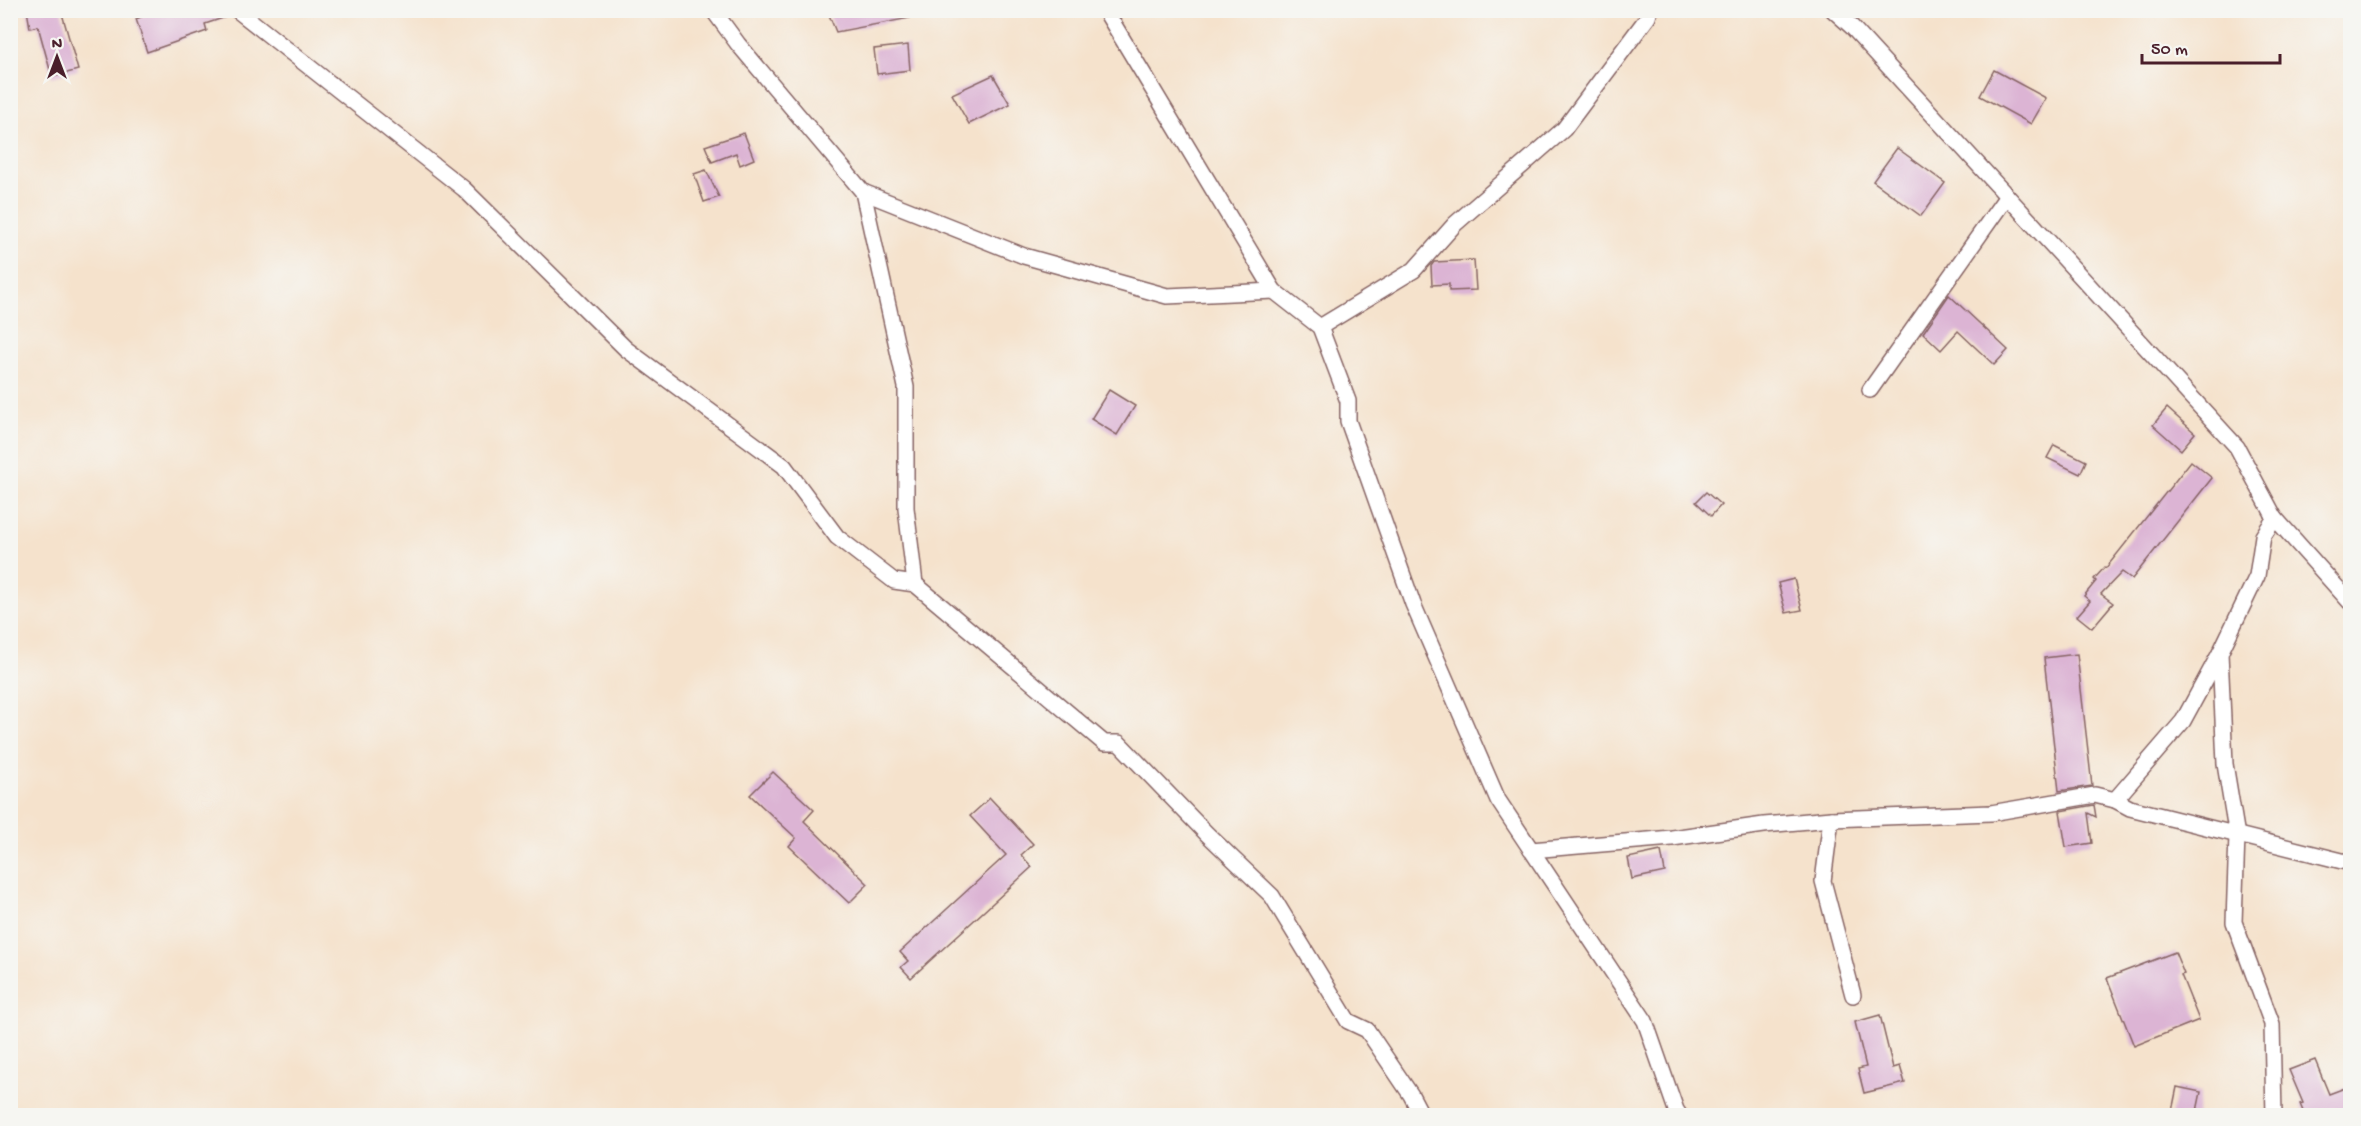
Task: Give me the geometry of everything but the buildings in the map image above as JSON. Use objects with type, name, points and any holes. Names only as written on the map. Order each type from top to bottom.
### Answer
[{"type":"street","points":[[237,10],[464,189],[626,349],[784,466],[837,537],[894,581],[915,584],[1104,743],[1119,743],[1207,834],[1272,896],[1348,1021],[1367,1030],[1411,1095],[1422,1116]]},
{"type":"street","points":[[713,10],[738,44],[863,192],[906,387],[906,508],[915,584]]},
{"type":"street","points":[[1105,10],[1274,291],[1320,327],[1348,401],[1348,421],[1413,604],[1498,800],[1645,1021],[1680,1116]]},
{"type":"street","points":[[1320,327],[1414,270],[1455,224],[1564,129],[1648,17],[1650,10]]},
{"type":"street","points":[[1833,10],[1852,27],[2237,447],[2275,518],[2350,602]]},
{"type":"street","points":[[863,192],[1024,256],[1167,296],[1274,291]]},
{"type":"street","points":[[1870,390],[2007,196]]},
{"type":"street","points":[[2115,800],[2183,721],[2220,653],[2257,576],[2263,536],[2275,518]]},
{"type":"street","points":[[2220,653],[2225,764],[2237,836],[2234,922],[2272,1024],[2274,1116]]},
{"type":"street","points":[[1531,850],[1672,838],[1764,825],[1831,819],[1991,813],[2096,795],[2115,800],[2130,808],[2350,863]]},
{"type":"street","points":[[1831,819],[1822,881],[1853,995]]}]
